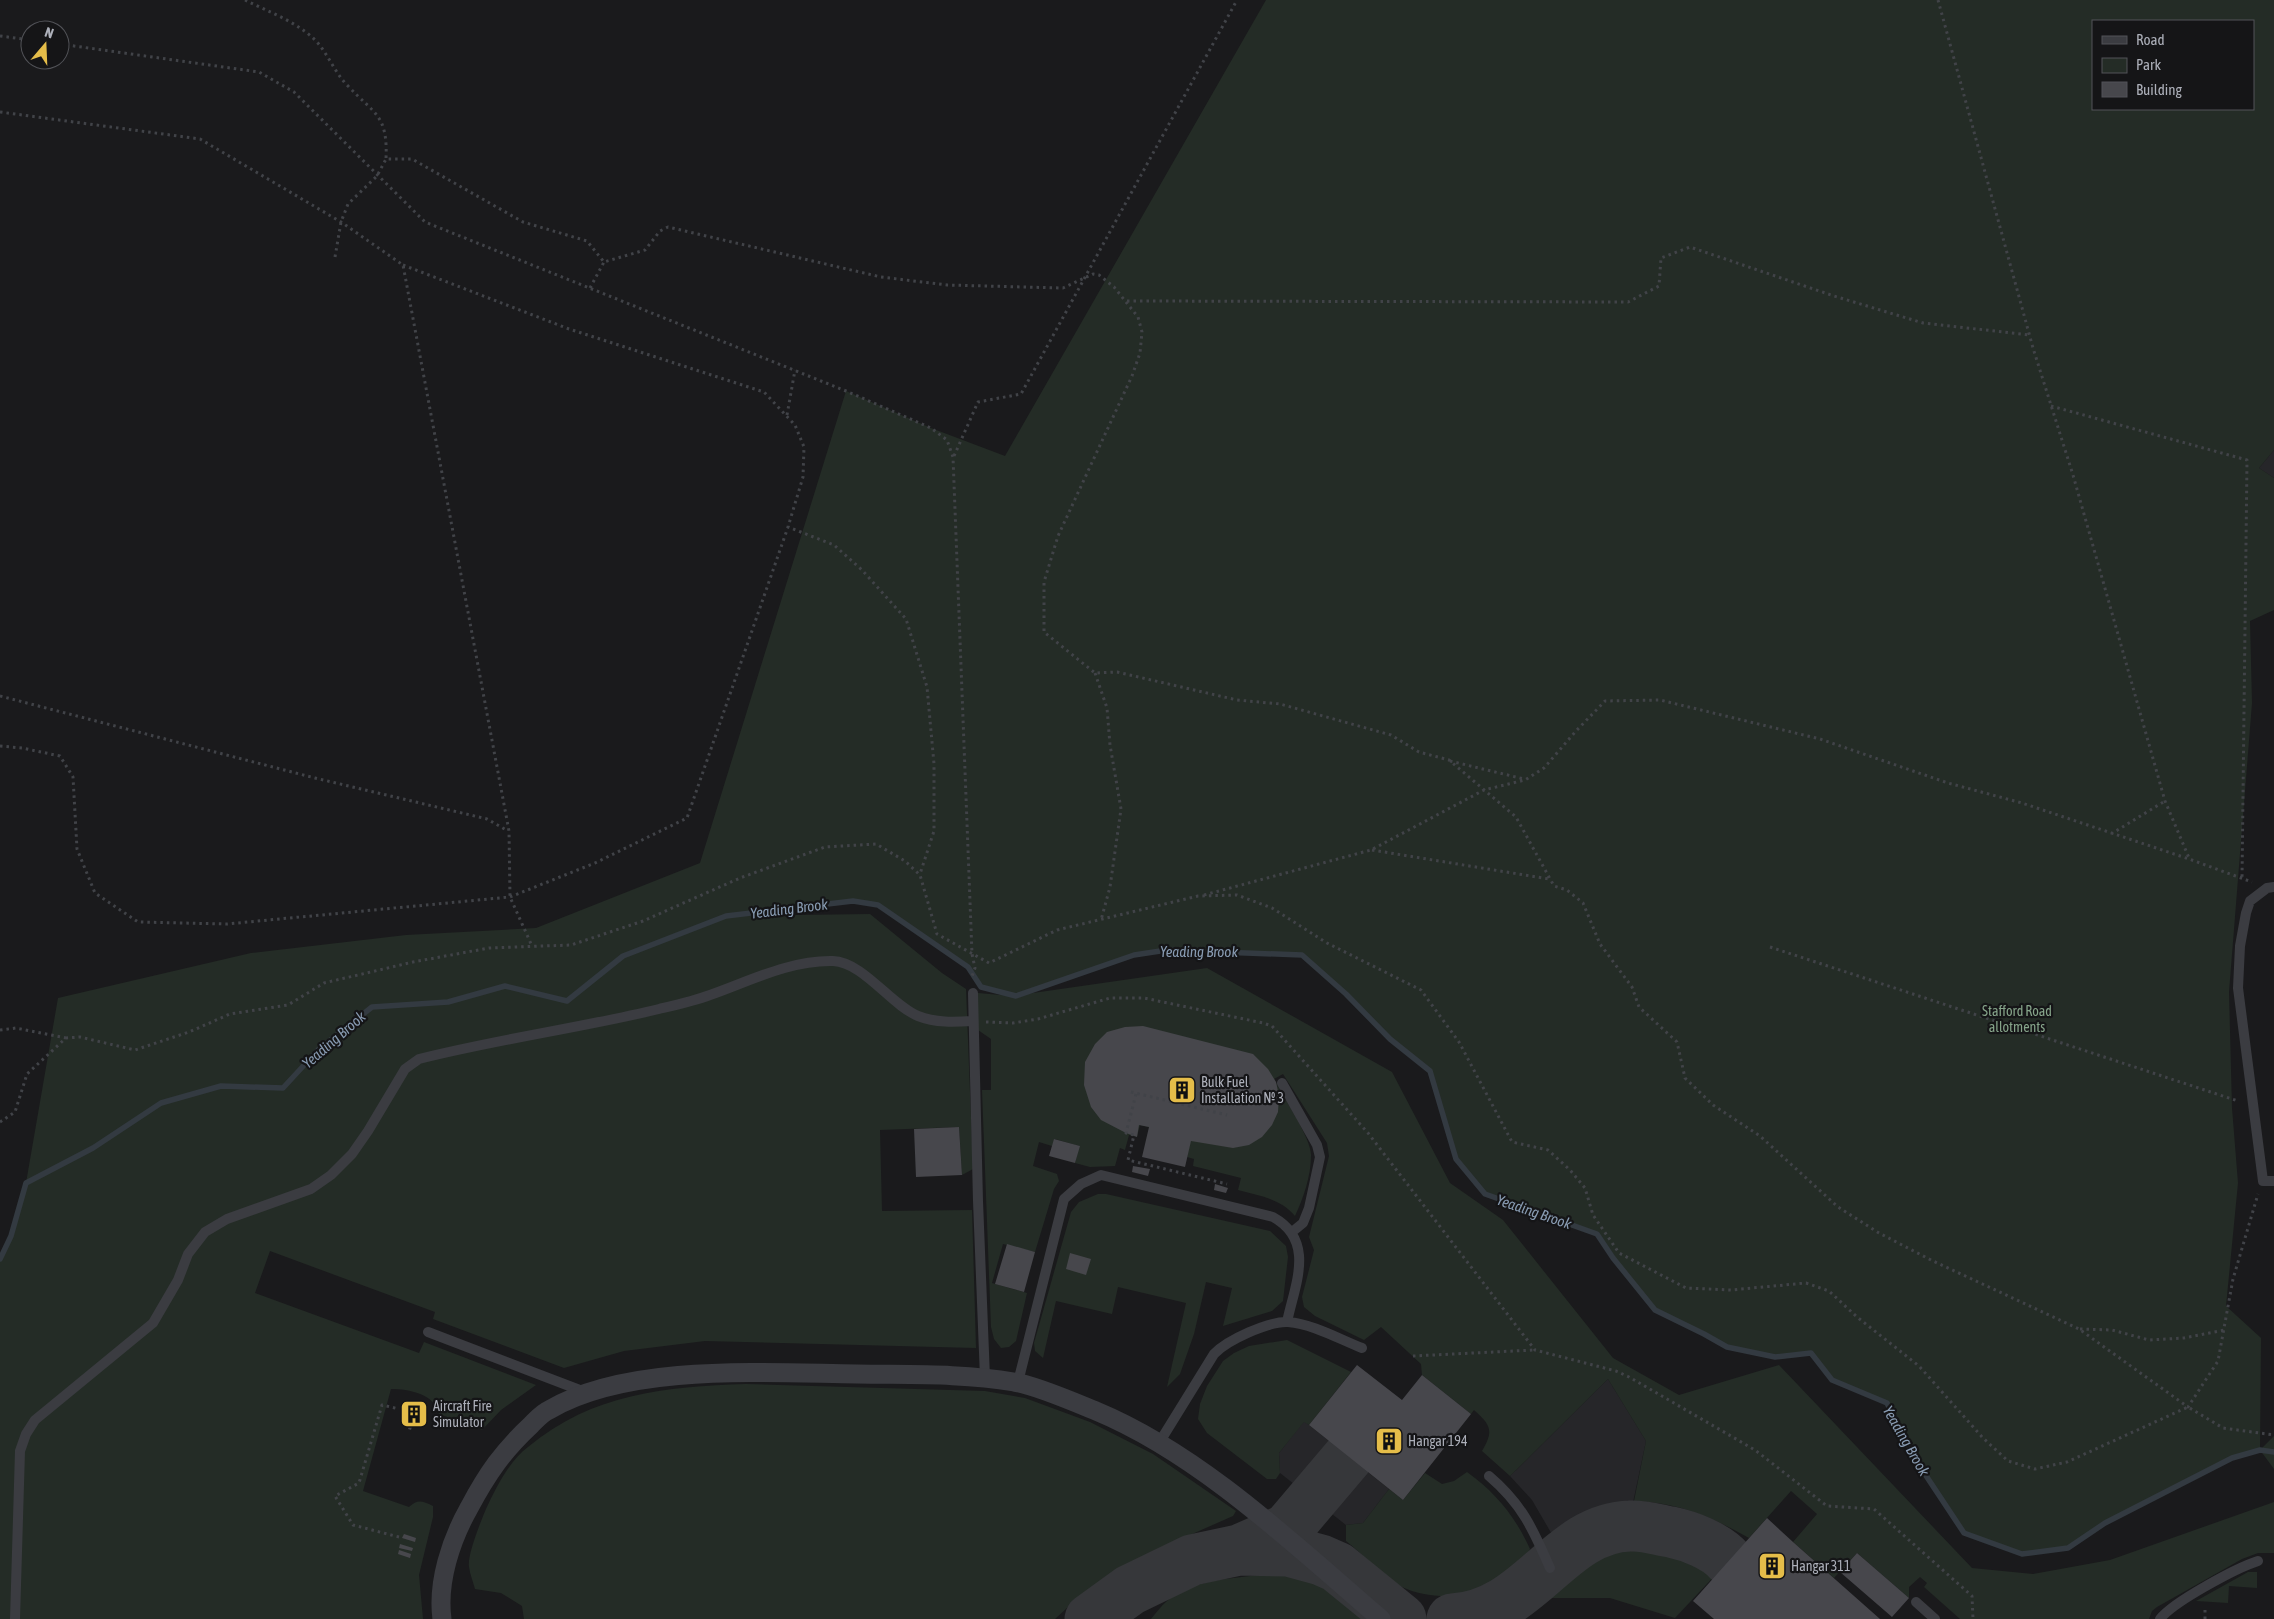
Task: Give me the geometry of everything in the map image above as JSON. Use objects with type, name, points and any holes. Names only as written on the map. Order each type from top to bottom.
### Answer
[{"type":"street","points":[[442,1619],[441,1608],[446,1566],[458,1527],[488,1473],[516,1438],[546,1411],[585,1392],[658,1378],[734,1372],[930,1375],[985,1378],[1018,1382],[1098,1412],[1159,1443],[1248,1506],[1381,1619]]},
{"type":"lane","points":[[2268,1181],[2252,1100],[2238,988],[2240,946],[2246,913],[2250,901],[2271,888]]},
{"type":"lane","points":[[15,1619],[20,1451],[26,1434],[34,1420],[153,1323],[178,1280],[188,1254],[206,1232],[227,1219],[311,1189],[331,1175],[352,1154],[405,1069],[419,1059],[660,1009],[709,996],[761,975],[814,961],[836,961],[855,969],[883,988],[896,1002],[917,1016],[937,1022],[973,1021]]},
{"type":"lane","points":[[973,993],[985,1378]]},
{"type":"lane","points":[[1282,1083],[1317,1145],[1320,1157],[1309,1208],[1303,1224],[1292,1232]]},
{"type":"lane","points":[[1018,1382],[1064,1199],[1072,1190],[1086,1181],[1102,1175],[1273,1217],[1284,1224],[1292,1232],[1297,1243],[1300,1260],[1287,1322]]},
{"type":"lane","points":[[1159,1443],[1214,1354],[1223,1344],[1259,1329],[1287,1322],[1318,1330],[1362,1348]]},
{"type":"lane","points":[[428,1332],[585,1392]]},
{"type":"lane","points":[[1489,1476],[1508,1492],[1524,1513],[1550,1568]]},
{"type":"lane","points":[[2160,1619],[2175,1606],[2245,1565],[2258,1561]]},
{"type":"lane","points":[[1916,1602],[1935,1619]]},
{"type":"lane","points":[[2175,1606],[2189,1607]]},
{"type":"path","points":[[245,0],[302,29],[316,42],[348,86],[377,113],[385,137],[386,159],[378,176],[348,204],[341,222],[335,256]]},
{"type":"path","points":[[953,457],[978,402],[1021,394],[1237,0]]},
{"type":"path","points":[[1938,0],[2030,335],[2165,801],[2189,859]]},
{"type":"path","points":[[0,36],[20,39]]},
{"type":"path","points":[[70,45],[260,72],[294,92],[425,222],[795,370],[931,428],[947,440],[953,457],[974,968],[970,978]]},
{"type":"path","points":[[0,112],[200,139],[341,222],[403,265],[569,329],[764,392],[796,425],[804,447],[803,477],[788,528],[687,818],[595,863],[510,897],[227,924],[138,922],[95,893],[77,849],[73,777],[60,756],[22,748],[0,746]]},
{"type":"path","points":[[386,159],[412,159],[523,222],[587,241],[604,262]]},
{"type":"path","points":[[590,288],[604,262],[645,250],[660,231],[668,227],[881,277],[947,285],[1063,288],[1093,274],[1099,275],[1127,301],[1138,317],[1142,332],[1140,353],[1058,536],[1044,582],[1044,632],[1095,673],[1107,708],[1110,745],[1121,808],[1110,887],[1101,920]]},
{"type":"path","points":[[1127,301],[1628,302],[1659,286],[1661,258],[1690,247],[1834,296],[1923,323],[2030,335]]},
{"type":"path","points":[[403,265],[509,831],[510,897],[532,946]]},
{"type":"path","points":[[787,415],[795,370]]},
{"type":"path","points":[[2051,406],[2246,460],[2242,879]]},
{"type":"path","points":[[788,528],[834,544],[862,570],[906,620],[927,687],[934,764],[934,831],[920,875]]},
{"type":"path","points":[[1095,673],[1117,672],[1237,700],[1280,704],[1391,735],[1419,752],[1524,780]]},
{"type":"path","points":[[0,696],[315,778],[487,819],[509,831]]},
{"type":"path","points":[[1198,896],[1371,850],[1484,790],[1524,780],[1544,768],[1605,701],[1660,700],[1820,740],[1948,783],[2022,804],[2271,888]]},
{"type":"path","points":[[1449,760],[1516,817],[1554,886],[1567,890],[1583,903],[1600,944],[1632,987],[1639,1007],[1677,1042],[1685,1078],[1713,1105],[1760,1136],[1838,1207],[1879,1233],[1933,1261],[2079,1329],[2188,1407],[2218,1361],[2233,1279],[2268,1181]]},
{"type":"path","points":[[2111,834],[2165,801]]},
{"type":"path","points":[[1371,850],[1549,879]]},
{"type":"path","points":[[1770,947],[2237,1101],[2252,1100]]},
{"type":"path","points":[[973,1021],[1013,1023],[1038,1020],[1110,998],[1144,998],[1263,1022],[1272,1026],[1368,1133],[1535,1350]]},
{"type":"path","points":[[0,1030],[16,1028],[66,1038],[80,1036],[135,1050],[189,1032],[230,1014]]},
{"type":"path","points":[[0,1122],[15,1112],[27,1074],[66,1038]]},
{"type":"path","points":[[1131,1092],[1227,1115]]},
{"type":"path","points":[[1136,1094],[1126,1133],[1134,1136],[1128,1160],[1227,1184]]},
{"type":"path","points":[[2079,1329],[2112,1330],[2149,1340],[2184,1338],[2225,1330]]},
{"type":"path","points":[[1413,1356],[1535,1350],[1616,1370],[1755,1450],[1828,1506],[1874,1509],[1972,1596],[1973,1619]]},
{"type":"path","points":[[399,1409],[382,1404],[359,1483],[335,1496],[353,1525],[399,1537]]},
{"type":"path","points":[[2204,1619],[2205,1607]]},
{"type":"shaded area","points":[[2274,450],[2274,478],[2259,468]]},
{"type":"shaded area","points":[[1608,1379],[1646,1441],[1628,1526],[1603,1531],[1575,1545],[1564,1555],[1532,1500],[1510,1476]]},
{"type":"shaded area","points":[[1304,1421],[1389,1489],[1363,1523],[1346,1525],[1280,1473],[1279,1453]]},
{"type":"green space","name":"Stafford Road allotments","points":[[1266,0],[2274,0],[2274,450],[2259,468],[2274,478],[2274,610],[2250,621],[2252,703],[2229,992],[2232,1108],[2238,1183],[2226,1306],[2261,1338],[2260,1450],[2232,1458],[2105,1523],[2068,1548],[2022,1554],[1964,1533],[1913,1456],[1887,1403],[1832,1380],[1811,1353],[1775,1357],[1727,1347],[1655,1310],[1613,1258],[1597,1234],[1485,1194],[1456,1159],[1430,1071],[1390,1039],[1346,994],[1302,955],[1167,950],[1134,955],[1019,995],[1207,968],[1392,1072],[1450,1183],[1503,1220],[1613,1358],[1679,1395],[1779,1365],[1972,1568],[2033,1574],[2110,1560],[2274,1502],[2274,1553],[2258,1553],[2242,1559],[2157,1607],[2152,1611],[2149,1619],[1960,1619],[1924,1587],[1927,1583],[1920,1577],[1909,1587],[1909,1598],[1857,1553],[1834,1578],[1793,1542],[1817,1514],[1791,1491],[1749,1538],[1694,1512],[1665,1504],[1634,1501],[1646,1441],[1608,1379],[1510,1476],[1482,1451],[1489,1433],[1484,1420],[1474,1410],[1471,1414],[1422,1375],[1421,1364],[1381,1327],[1364,1340],[1315,1316],[1304,1307],[1302,1297],[1314,1250],[1309,1237],[1329,1156],[1327,1143],[1283,1074],[1274,1079],[1307,1139],[1311,1156],[1306,1187],[1295,1216],[1276,1201],[1238,1190],[1241,1178],[1193,1166],[1194,1159],[1187,1157],[1191,1138],[1140,1125],[1137,1137],[1129,1135],[1125,1150],[1120,1148],[1115,1166],[1090,1167],[1075,1163],[1079,1146],[1055,1139],[1052,1146],[1039,1142],[1033,1166],[1057,1174],[1059,1181],[1054,1189],[1035,1252],[1003,1244],[992,1283],[1027,1293],[1016,1341],[1009,1347],[1001,1348],[994,1339],[991,1327],[982,1090],[991,1090],[991,1039],[978,1030],[978,993],[1012,996],[981,987],[968,967],[878,905],[853,901],[732,916],[870,914],[942,973],[966,989],[973,1169],[962,1175],[959,1127],[880,1130],[882,1211],[972,1210],[976,1348],[705,1341],[624,1351],[564,1368],[433,1319],[435,1312],[270,1251],[255,1293],[419,1353],[424,1342],[536,1385],[501,1410],[482,1430],[439,1414],[437,1407],[427,1397],[406,1390],[391,1389],[363,1491],[409,1507],[420,1502],[433,1506],[433,1517],[419,1575],[423,1619],[0,1619],[0,1259],[11,1236],[26,1183],[58,998],[251,953],[406,935],[536,928],[700,863],[846,391],[931,428],[1005,456]]},
{"type":"green space","points":[[1098,1194],[1106,1194],[1270,1231],[1286,1246],[1288,1257],[1283,1301],[1272,1311],[1223,1326],[1232,1288],[1206,1282],[1194,1334],[1180,1374],[1167,1387],[1186,1303],[1118,1287],[1112,1314],[1056,1301],[1043,1358],[1035,1351],[1034,1343],[1071,1212],[1079,1202]]},
{"type":"green space","points":[[1287,1340],[1351,1372],[1309,1425],[1304,1422],[1279,1453],[1280,1473],[1276,1479],[1267,1479],[1207,1433],[1198,1419],[1200,1404],[1207,1386],[1223,1361],[1249,1346]]},
{"type":"green space","points":[[746,1384],[985,1391],[1025,1398],[1090,1422],[1153,1454],[1236,1511],[1233,1516],[1156,1550],[1081,1595],[1055,1619],[524,1619],[522,1606],[501,1593],[475,1589],[469,1570],[469,1562],[478,1529],[494,1492],[504,1475],[528,1447],[553,1429],[578,1415],[604,1404],[631,1396],[687,1388]]},
{"type":"green space","points":[[2274,1436],[2274,1469],[2260,1450]]},
{"type":"green space","points":[[1467,1472],[1487,1488],[1504,1506],[1518,1526],[1530,1549],[1522,1568],[1509,1579],[1495,1587],[1480,1592],[1447,1596],[1415,1592],[1396,1583],[1346,1541],[1346,1525],[1363,1523],[1389,1489],[1403,1500],[1425,1473],[1442,1484],[1454,1481]]},
{"type":"green space","points":[[1640,1547],[1681,1553],[1701,1560],[1720,1570],[1675,1618],[1610,1598],[1549,1598],[1570,1577],[1589,1562],[1611,1553]]},
{"type":"green space","points":[[2248,1572],[2257,1572],[2257,1588],[2229,1586],[2228,1603],[2196,1601]]},
{"type":"green space","points":[[1262,1575],[1294,1575],[1325,1585],[1363,1619],[1151,1619],[1167,1601],[1177,1594],[1200,1584]]},
{"type":"building","name":"Bulk Fuel Installation № 3","points":[[1143,1026],[1253,1054],[1268,1069],[1276,1082],[1279,1096],[1278,1112],[1272,1125],[1262,1137],[1249,1145],[1233,1148],[1191,1141],[1185,1167],[1142,1157],[1149,1127],[1139,1125],[1137,1137],[1101,1120],[1091,1107],[1084,1085],[1085,1062],[1095,1044],[1107,1032],[1125,1027]]},
{"type":"building","points":[[959,1127],[962,1175],[916,1177],[914,1129]]},
{"type":"building","points":[[1054,1139],[1080,1146],[1075,1163],[1049,1156]]},
{"type":"building","points":[[1133,1166],[1150,1169],[1148,1176],[1132,1172]]},
{"type":"building","points":[[1215,1184],[1228,1188],[1226,1193],[1214,1190]]},
{"type":"building","points":[[1007,1244],[1035,1252],[1024,1292],[995,1284]]},
{"type":"building","points":[[1070,1253],[1091,1259],[1086,1275],[1066,1269]]},
{"type":"building","name":"Hangar 194","points":[[1357,1365],[1402,1400],[1422,1375],[1471,1414],[1403,1500],[1309,1425]]},
{"type":"building","name":"Aircraft Fire Simulator","points":[[412,1403],[420,1406],[415,1424],[413,1423],[411,1430],[408,1429],[410,1422],[407,1421]]},
{"type":"building","name":"Hangar 311","points":[[1767,1518],[1880,1619],[1714,1619],[1693,1601]]},
{"type":"building","points":[[404,1534],[416,1538],[415,1542],[402,1538]]},
{"type":"building","points":[[400,1544],[413,1548],[412,1551],[399,1548]]},
{"type":"building","points":[[399,1550],[411,1554],[410,1558],[398,1554]]},
{"type":"building","points":[[1857,1553],[1909,1598],[1892,1617],[1840,1572]]},
{"type":"waterway","name":"Yeading Brook","points":[[0,1259],[11,1236],[26,1183],[93,1148],[161,1103],[221,1086],[283,1088],[318,1050],[372,1007],[448,1002],[505,986],[567,1001],[623,956],[726,916],[853,901],[878,905],[968,967],[981,987],[1016,996],[1134,955],[1167,950],[1302,955],[1346,994],[1390,1039],[1430,1071],[1456,1159],[1485,1194],[1597,1234],[1613,1258],[1655,1310],[1727,1347],[1775,1357],[1811,1353],[1832,1380],[1887,1403],[1913,1456],[1964,1533],[2022,1554],[2068,1548],[2105,1523],[2232,1458],[2260,1450],[2274,1452]]},
{"type":"taxiway","points":[[1239,1550],[1287,1529],[1348,1457]]},
{"type":"taxiway","points":[[1452,1619],[1479,1614],[1503,1603],[1563,1555],[1583,1541],[1605,1530],[1635,1526],[1678,1534],[1710,1546],[1729,1561]]},
{"type":"taxiway","points":[[1090,1619],[1130,1590],[1192,1560],[1239,1550],[1288,1551],[1321,1560],[1337,1567],[1401,1619]]},
{"type":"place","name":"Bulk Fuel Installation № 3","points":[[1182,1090]]},
{"type":"place","name":"Aircraft Fire Simulator","points":[[414,1414]]},
{"type":"place","name":"Hangar 194","points":[[1389,1441]]},
{"type":"place","name":"Hangar 311","points":[[1772,1566]]}]
